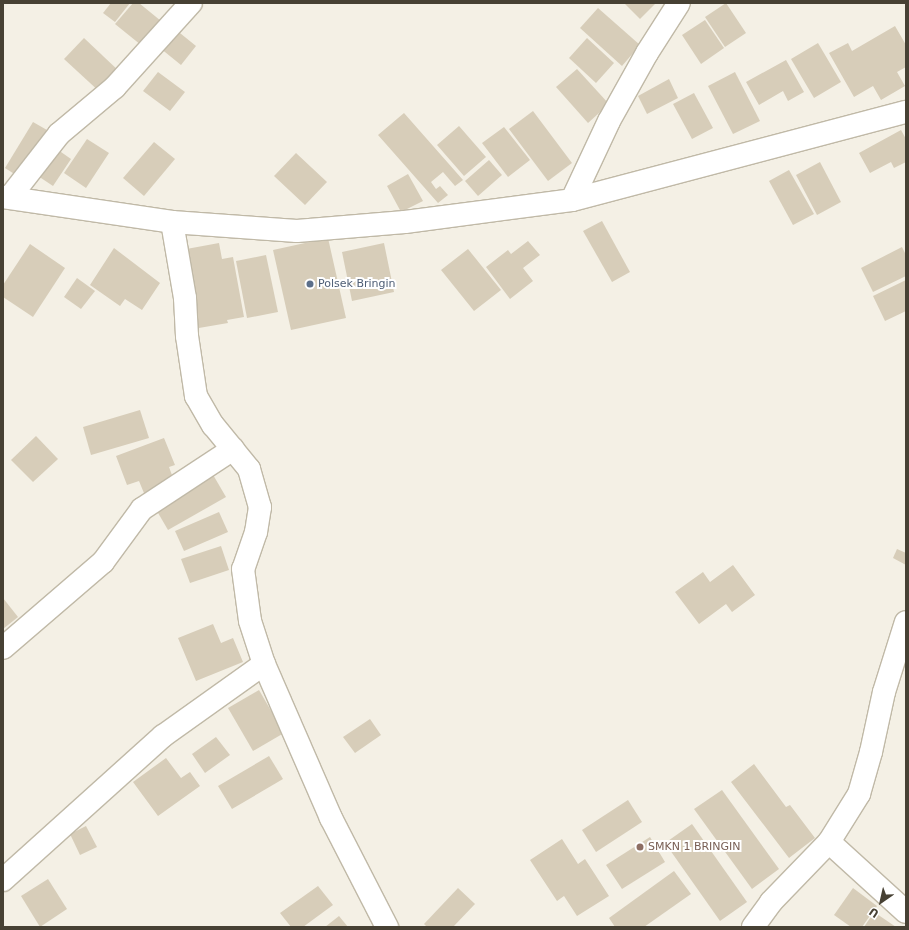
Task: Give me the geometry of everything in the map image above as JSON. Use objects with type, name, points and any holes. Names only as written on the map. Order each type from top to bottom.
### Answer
[{"type":"street","points":[[6,197],[59,134],[115,87],[191,3]]},
{"type":"street","points":[[572,200],[609,121],[647,53],[679,3]]},
{"type":"street","points":[[6,197],[172,222],[297,231],[405,222],[572,200],[906,112]]},
{"type":"street","points":[[172,222],[185,298],[187,336],[196,396],[213,425],[249,469],[260,507],[256,532],[243,569],[250,620],[264,664],[332,818],[387,927]]},
{"type":"street","points":[[3,648],[103,562],[142,509],[232,449]]},
{"type":"street","points":[[752,927],[771,902],[829,842],[859,794],[872,752],[884,692],[906,622]]},
{"type":"street","points":[[3,880],[163,736],[264,664]]},
{"type":"street","points":[[829,842],[906,912]]},
{"type":"building","points":[[111,3],[130,3],[115,22],[103,13]]},
{"type":"building","points":[[133,3],[139,3],[161,21],[141,45],[115,24]]},
{"type":"building","points":[[624,3],[656,3],[640,19]]},
{"type":"building","points":[[726,3],[746,33],[725,47],[705,17]]},
{"type":"building","points":[[598,8],[640,45],[622,66],[580,28]]},
{"type":"building","points":[[705,20],[724,48],[701,64],[682,35]]},
{"type":"building","points":[[895,26],[906,45],[906,67],[897,72],[905,86],[881,100],[873,86],[854,97],[829,53],[848,43],[852,51]]},
{"type":"building","points":[[175,29],[196,46],[181,65],[160,48]]},
{"type":"building","points":[[84,38],[121,73],[102,94],[64,59]]},
{"type":"building","points":[[587,38],[614,63],[596,83],[569,58]]},
{"type":"building","points":[[818,43],[841,82],[814,98],[791,59]]},
{"type":"building","points":[[786,60],[804,92],[788,101],[783,91],[759,105],[746,82]]},
{"type":"building","points":[[577,69],[609,104],[588,123],[556,87]]},
{"type":"building","points":[[158,72],[185,92],[170,111],[143,91]]},
{"type":"building","points":[[735,72],[760,121],[733,134],[708,86]]},
{"type":"building","points":[[669,79],[678,98],[647,114],[638,96]]},
{"type":"building","points":[[694,93],[713,128],[692,139],[673,104]]},
{"type":"building","points":[[533,111],[572,163],[548,181],[509,129]]},
{"type":"building","points":[[404,113],[463,180],[455,186],[443,172],[431,182],[436,189],[440,186],[448,195],[438,203],[378,135]]},
{"type":"building","points":[[33,122],[47,130],[19,177],[5,168]]},
{"type":"building","points":[[459,126],[486,157],[464,176],[437,145]]},
{"type":"building","points":[[504,127],[530,160],[508,177],[482,143]]},
{"type":"building","points":[[901,130],[906,139],[906,162],[894,168],[891,162],[870,173],[859,153]]},
{"type":"building","points":[[87,139],[109,153],[86,188],[64,173]]},
{"type":"building","points":[[154,142],[175,159],[144,196],[123,178]]},
{"type":"building","points":[[51,145],[71,159],[53,186],[32,172]]},
{"type":"building","points":[[296,153],[327,182],[305,205],[274,176]]},
{"type":"building","points":[[489,160],[502,175],[478,196],[465,181]]},
{"type":"building","points":[[820,162],[841,202],[817,215],[796,175]]},
{"type":"building","points":[[789,170],[814,214],[793,225],[769,181]]},
{"type":"building","points":[[408,174],[423,201],[401,212],[387,186]]},
{"type":"building","points":[[602,221],[630,272],[612,282],[583,231]]},
{"type":"building","name":"Polsek Bringin","points":[[328,238],[346,318],[291,330],[273,250]]},
{"type":"building","points":[[528,241],[540,255],[523,268],[533,281],[510,299],[486,267],[508,250],[511,254]]},
{"type":"building","points":[[219,243],[222,259],[233,257],[244,317],[227,320],[228,323],[193,329],[181,250]]},
{"type":"building","points":[[384,243],[394,292],[352,301],[342,252]]},
{"type":"building","points":[[30,244],[65,268],[33,317],[3,297],[3,285]]},
{"type":"building","points":[[902,247],[906,255],[906,276],[873,292],[861,268]]},
{"type":"building","points":[[114,248],[160,283],[142,310],[125,299],[120,306],[90,285]]},
{"type":"building","points":[[468,249],[501,290],[474,311],[441,270]]},
{"type":"building","points":[[266,255],[278,312],[247,318],[236,261]]},
{"type":"building","points":[[77,278],[95,291],[81,309],[64,297]]},
{"type":"building","points":[[906,280],[906,311],[885,321],[873,296]]},
{"type":"building","points":[[140,410],[149,438],[91,455],[83,427]]},
{"type":"building","points":[[36,436],[58,459],[33,482],[11,460]]},
{"type":"building","points":[[164,438],[175,465],[169,467],[176,486],[146,498],[139,481],[127,485],[116,456]]},
{"type":"building","points":[[212,473],[226,497],[168,530],[154,506]]},
{"type":"building","points":[[219,512],[228,532],[184,551],[175,531]]},
{"type":"building","points":[[221,546],[229,570],[190,583],[181,559]]},
{"type":"building","points":[[897,549],[906,553],[906,565],[893,558]]},
{"type":"building","points":[[733,565],[755,595],[732,612],[726,604],[699,624],[675,592],[703,572],[710,582]]},
{"type":"building","points":[[3,598],[18,617],[3,629]]},
{"type":"building","points":[[213,624],[221,643],[233,638],[243,662],[196,681],[178,638]]},
{"type":"building","points":[[259,690],[284,733],[253,751],[228,708]]},
{"type":"building","points":[[370,719],[381,735],[355,753],[343,737]]},
{"type":"building","points":[[216,737],[230,755],[205,773],[192,754]]},
{"type":"building","points":[[269,756],[283,779],[232,809],[218,786]]},
{"type":"building","points":[[166,758],[181,778],[190,772],[200,786],[158,816],[133,782]]},
{"type":"building","points":[[754,764],[786,807],[790,805],[815,838],[789,858],[731,782]]},
{"type":"building","points":[[722,790],[779,869],[752,889],[694,809]]},
{"type":"building","points":[[628,800],[642,822],[596,852],[582,830]]},
{"type":"building","points":[[692,824],[747,902],[720,921],[665,843]]},
{"type":"building","points":[[86,826],[97,847],[80,855],[70,834]]},
{"type":"building","points":[[650,837],[665,862],[622,889],[606,865]]},
{"type":"building","points":[[562,839],[578,864],[585,859],[609,896],[577,916],[564,896],[557,901],[530,860]]},
{"type":"building","points":[[674,871],[691,894],[644,927],[615,927],[609,918]]},
{"type":"building","points":[[48,879],[67,909],[40,927],[21,896]]},
{"type":"building","points":[[318,886],[333,905],[303,927],[291,927],[280,913]]},
{"type":"building","points":[[458,888],[475,904],[453,927],[427,927],[424,924]]},
{"type":"building","points":[[853,888],[877,906],[862,927],[851,927],[834,915]]},
{"type":"building","points":[[874,912],[896,927],[864,927]]},
{"type":"building","points":[[339,916],[348,927],[325,927]]},
{"type":"place","name":"Polsek Bringin","points":[[310,284]]},
{"type":"place","name":"SMKN 1 BRINGIN","points":[[640,847]]}]
